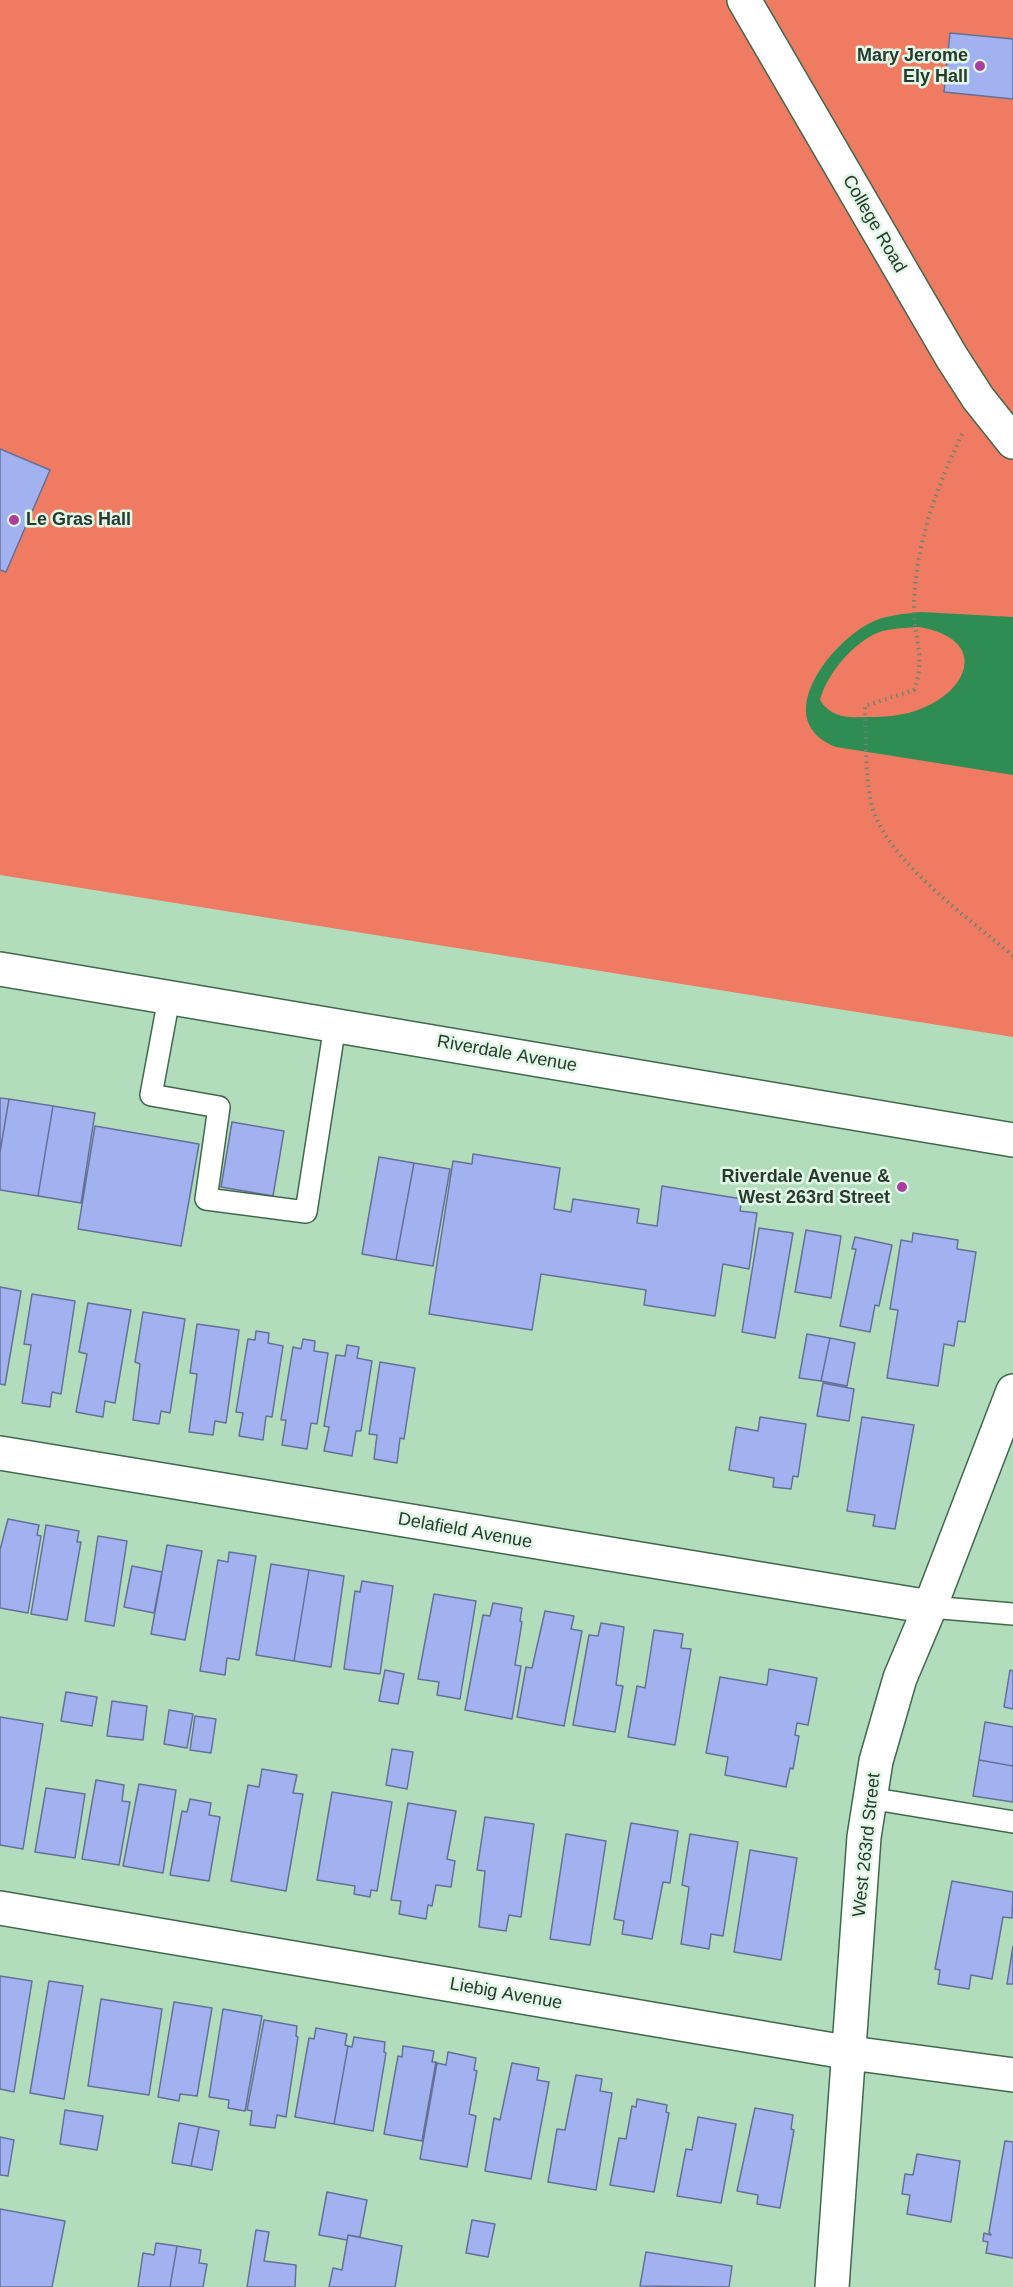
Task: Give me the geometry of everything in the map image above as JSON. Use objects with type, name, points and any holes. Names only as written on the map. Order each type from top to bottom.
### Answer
[{"type":"street","name":"College Road","points":[[744,0],[945,346],[978,398],[1013,442]]},
{"type":"street","name":"Riverdale Avenue","points":[[0,969],[1013,1140]]},
{"type":"street","name":"West 263rd Street","points":[[832,2287],[851,2053],[864,1838],[876,1761],[900,1678],[930,1607],[1013,1392]]},
{"type":"street","name":"Delafield Avenue","points":[[0,1453],[930,1607]]},
{"type":"street","name":"Liebig Avenue","points":[[0,1908],[851,2053],[1013,2075]]},
{"type":"lane","points":[[169,998],[151,1095],[219,1107],[206,1199],[306,1212],[335,1025]]},
{"type":"lane","points":[[930,1607],[1013,1614]]},
{"type":"lane","points":[[869,1798],[1013,1822]]},
{"type":"path","points":[[978,398],[935,492],[918,560],[914,603],[915,637],[921,672],[914,690],[865,706],[867,768],[872,805],[891,844],[911,868],[1013,956]]},
{"type":"shaded area","points":[[0,0],[1013,0],[1013,1037],[0,875]]},
{"type":"shaded area","points":[[921,612],[1013,617],[1013,775],[836,747],[817,735],[808,720],[807,702],[812,684],[837,649],[852,635],[874,621]],"holes":[[[919,627],[941,633],[956,643],[963,654],[964,667],[959,680],[949,692],[934,703],[904,714],[854,717],[835,714],[820,700],[828,680],[842,661],[859,644],[877,633],[892,629]]]},
{"type":"building","name":"Mary Jerome Ely Hall","points":[[950,33],[1013,39],[1013,99],[944,92]]},
{"type":"building","name":"Le Gras Hall","points":[[0,449],[50,470],[6,572],[0,570]]},
{"type":"building","points":[[0,1098],[9,1099],[0,1152]]},
{"type":"building","points":[[9,1099],[53,1106],[38,1196],[0,1190],[0,1152]]},
{"type":"building","points":[[53,1106],[95,1113],[81,1203],[38,1196]]},
{"type":"building","points":[[232,1122],[284,1131],[273,1196],[221,1187]]},
{"type":"building","points":[[95,1126],[199,1144],[181,1246],[78,1229]]},
{"type":"building","points":[[473,1154],[560,1168],[554,1209],[571,1212],[573,1199],[639,1209],[637,1223],[657,1226],[662,1186],[742,1199],[740,1211],[757,1213],[749,1269],[723,1264],[715,1316],[644,1305],[646,1290],[541,1274],[532,1330],[429,1314],[453,1161],[472,1164]]},
{"type":"building","points":[[379,1157],[414,1163],[396,1260],[362,1254]]},
{"type":"building","points":[[414,1163],[450,1169],[433,1266],[396,1260]]},
{"type":"building","points":[[759,1228],[793,1233],[775,1338],[742,1332]]},
{"type":"building","points":[[806,1230],[841,1236],[831,1298],[795,1292]]},
{"type":"building","points":[[913,1233],[958,1240],[957,1249],[976,1252],[965,1322],[958,1321],[954,1346],[944,1344],[938,1386],[887,1378],[898,1310],[890,1309],[901,1240],[912,1242]]},
{"type":"building","points":[[855,1237],[892,1245],[879,1306],[875,1305],[870,1332],[840,1326],[856,1249],[852,1249]]},
{"type":"building","points":[[0,1287],[21,1291],[5,1385],[0,1384]]},
{"type":"building","points":[[32,1294],[75,1301],[61,1394],[52,1392],[50,1407],[22,1403],[31,1345],[24,1344]]},
{"type":"building","points":[[88,1303],[131,1310],[115,1403],[105,1401],[103,1417],[76,1412],[87,1354],[79,1352]]},
{"type":"building","points":[[143,1312],[185,1319],[170,1413],[161,1411],[159,1424],[133,1420],[140,1364],[135,1362]]},
{"type":"building","points":[[197,1324],[239,1330],[226,1423],[215,1421],[213,1435],[189,1432],[197,1374],[190,1373]]},
{"type":"building","points":[[256,1331],[269,1333],[268,1343],[283,1346],[272,1417],[266,1416],[263,1440],[239,1436],[243,1413],[236,1412],[248,1339],[255,1340]]},
{"type":"building","points":[[807,1334],[830,1338],[821,1381],[799,1378]]},
{"type":"building","points":[[830,1338],[855,1343],[847,1386],[821,1381]]},
{"type":"building","points":[[303,1339],[315,1341],[314,1351],[328,1353],[317,1424],[311,1423],[307,1449],[282,1445],[286,1420],[281,1420],[293,1347],[301,1349]]},
{"type":"building","points":[[347,1345],[359,1347],[357,1358],[372,1361],[361,1431],[356,1431],[352,1456],[324,1451],[329,1427],[324,1426],[336,1355],[345,1356]]},
{"type":"building","points":[[380,1362],[415,1368],[404,1439],[400,1438],[397,1463],[374,1459],[377,1435],[369,1434]]},
{"type":"building","points":[[823,1383],[854,1389],[849,1421],[817,1416]]},
{"type":"building","points":[[760,1417],[806,1424],[798,1477],[793,1476],[791,1489],[773,1487],[774,1478],[729,1470],[736,1427],[758,1431]]},
{"type":"building","points":[[862,1417],[914,1425],[895,1529],[873,1526],[875,1515],[847,1511]]},
{"type":"building","points":[[8,1519],[39,1525],[37,1535],[41,1536],[28,1613],[0,1608],[0,1550]]},
{"type":"building","points":[[46,1525],[79,1531],[77,1542],[81,1542],[67,1620],[31,1614]]},
{"type":"building","points":[[98,1536],[127,1541],[114,1626],[85,1621]]},
{"type":"building","points":[[167,1545],[202,1551],[185,1640],[151,1634]]},
{"type":"building","points":[[229,1552],[256,1556],[239,1660],[227,1658],[225,1675],[200,1671],[218,1560],[228,1562]]},
{"type":"building","points":[[271,1564],[309,1570],[294,1661],[256,1655]]},
{"type":"building","points":[[132,1566],[162,1572],[154,1613],[124,1607]]},
{"type":"building","points":[[309,1570],[344,1576],[331,1667],[294,1661]]},
{"type":"building","points":[[362,1581],[393,1586],[380,1674],[344,1669],[355,1591],[360,1592]]},
{"type":"building","points":[[434,1594],[476,1601],[460,1699],[437,1695],[439,1682],[418,1679]]},
{"type":"building","points":[[493,1603],[522,1608],[515,1665],[521,1666],[512,1719],[465,1710],[483,1615],[490,1616]]},
{"type":"building","points":[[545,1611],[574,1616],[571,1629],[582,1631],[564,1726],[517,1717],[526,1667],[532,1668]]},
{"type":"building","points":[[601,1623],[624,1627],[616,1685],[623,1686],[615,1732],[573,1725],[589,1635],[598,1636]]},
{"type":"building","points":[[654,1630],[683,1634],[681,1648],[691,1649],[675,1745],[628,1737],[637,1686],[645,1688]]},
{"type":"building","points":[[769,1669],[817,1678],[808,1725],[797,1723],[795,1735],[799,1736],[793,1769],[790,1768],[786,1787],[725,1775],[728,1757],[706,1753],[720,1677],[767,1685]]},
{"type":"building","points":[[385,1670],[404,1674],[398,1704],[379,1701]]},
{"type":"building","points":[[1010,1670],[1013,1671],[1013,1709],[1004,1707]]},
{"type":"building","points":[[66,1692],[97,1697],[92,1726],[61,1721]]},
{"type":"building","points":[[112,1701],[147,1706],[143,1740],[107,1736]]},
{"type":"building","points":[[169,1710],[193,1714],[187,1748],[164,1744]]},
{"type":"building","points":[[195,1716],[216,1719],[211,1753],[190,1750]]},
{"type":"building","points":[[0,1717],[43,1724],[23,1849],[0,1845]]},
{"type":"building","points":[[985,1722],[1013,1727],[1013,1766],[979,1760]]},
{"type":"building","points":[[392,1749],[413,1752],[407,1789],[386,1785]]},
{"type":"building","points":[[979,1760],[1013,1766],[1013,1802],[973,1796]]},
{"type":"building","points":[[262,1769],[297,1775],[293,1793],[303,1794],[286,1891],[231,1881],[248,1785],[259,1787]]},
{"type":"building","points":[[96,1780],[124,1785],[122,1801],[130,1802],[119,1865],[82,1859]]},
{"type":"building","points":[[139,1784],[176,1790],[163,1873],[123,1866]]},
{"type":"building","points":[[46,1788],[85,1794],[75,1858],[35,1852]]},
{"type":"building","points":[[332,1792],[392,1802],[377,1891],[371,1890],[370,1897],[354,1894],[355,1886],[317,1880]]},
{"type":"building","points":[[190,1799],[211,1803],[209,1815],[220,1817],[209,1881],[170,1875],[182,1811],[187,1812]]},
{"type":"building","points":[[408,1803],[456,1811],[447,1859],[455,1861],[451,1887],[436,1885],[432,1906],[428,1905],[426,1919],[399,1914],[401,1901],[391,1900]]},
{"type":"building","points":[[485,1817],[534,1824],[521,1917],[509,1915],[506,1931],[479,1927],[485,1871],[477,1870]]},
{"type":"building","points":[[631,1823],[678,1831],[670,1883],[663,1882],[652,1939],[622,1934],[624,1921],[614,1919]]},
{"type":"building","points":[[566,1834],[606,1841],[590,1945],[550,1939]]},
{"type":"building","points":[[690,1834],[738,1842],[723,1936],[711,1934],[709,1949],[681,1944],[689,1887],[682,1885]]},
{"type":"building","points":[[750,1850],[797,1858],[781,1960],[734,1952]]},
{"type":"building","points":[[952,1881],[1013,1892],[1012,1918],[1003,1917],[992,1979],[971,1975],[969,1989],[938,1984],[940,1970],[935,1969]]},
{"type":"building","points":[[1013,1946],[1013,1984],[1007,1984]]},
{"type":"building","points":[[0,1976],[32,1981],[14,2092],[0,2089]]},
{"type":"building","points":[[49,1981],[83,1986],[64,2099],[30,2093]]},
{"type":"building","points":[[101,1999],[162,2009],[149,2095],[88,2086]]},
{"type":"building","points":[[174,2002],[212,2008],[197,2096],[180,2094],[179,2101],[158,2097]]},
{"type":"building","points":[[223,2009],[262,2016],[245,2111],[228,2108],[229,2100],[209,2097]]},
{"type":"building","points":[[264,2020],[297,2026],[296,2036],[298,2037],[286,2117],[277,2115],[275,2128],[250,2125],[252,2111],[247,2110]]},
{"type":"building","points":[[316,2028],[347,2034],[345,2045],[348,2046],[334,2124],[295,2117],[309,2038],[314,2039]]},
{"type":"building","points":[[354,2037],[385,2042],[384,2052],[386,2053],[373,2131],[334,2124],[348,2046],[352,2047]]},
{"type":"building","points":[[403,2046],[434,2051],[432,2062],[436,2062],[422,2141],[384,2134],[398,2056],[402,2057]]},
{"type":"building","points":[[448,2052],[476,2058],[474,2070],[477,2071],[469,2114],[476,2116],[467,2167],[420,2159],[437,2063],[446,2065]]},
{"type":"building","points":[[512,2063],[539,2068],[537,2080],[549,2082],[531,2179],[485,2171],[494,2118],[500,2120]]},
{"type":"building","points":[[576,2075],[602,2079],[600,2091],[612,2093],[596,2190],[548,2182],[557,2129],[565,2130]]},
{"type":"building","points":[[637,2099],[667,2105],[666,2112],[669,2113],[654,2192],[610,2185],[619,2138],[626,2139],[632,2106],[636,2107]]},
{"type":"building","points":[[755,2108],[793,2115],[791,2129],[794,2130],[780,2208],[757,2204],[758,2195],[737,2191]]},
{"type":"building","points":[[65,2110],[103,2116],[97,2150],[60,2144]]},
{"type":"building","points":[[698,2117],[736,2124],[721,2203],[677,2196],[686,2149],[692,2150]]},
{"type":"building","points":[[179,2123],[199,2127],[191,2166],[172,2163]]},
{"type":"building","points":[[199,2127],[219,2131],[212,2170],[191,2166]]},
{"type":"building","points":[[0,2137],[14,2140],[8,2176],[0,2175]]},
{"type":"building","points":[[1005,2141],[1013,2142],[1013,2258],[986,2253],[988,2242],[983,2241],[984,2233],[991,2235],[989,2232]]},
{"type":"building","points":[[917,2154],[960,2161],[951,2222],[907,2214],[910,2195],[902,2194],[905,2174],[913,2175]]},
{"type":"building","points":[[327,2192],[367,2200],[360,2237],[348,2235],[347,2240],[319,2235]]},
{"type":"building","points":[[0,2209],[65,2221],[52,2287],[0,2287]]},
{"type":"building","points":[[472,2220],[495,2224],[488,2257],[466,2253]]},
{"type":"building","points":[[256,2230],[269,2232],[264,2261],[296,2265],[295,2287],[247,2287]]},
{"type":"building","points":[[348,2235],[402,2246],[395,2287],[329,2287],[333,2268],[342,2270]]},
{"type":"building","points":[[156,2243],[177,2246],[170,2287],[138,2287],[143,2253],[154,2255]]},
{"type":"building","points":[[177,2246],[201,2250],[199,2263],[207,2264],[203,2287],[170,2287]]},
{"type":"building","points":[[646,2252],[732,2266],[729,2287],[640,2286]]},
{"type":"place","name":"Mary Jerome Ely Hall","points":[[980,66]]},
{"type":"place","name":"Le Gras Hall","points":[[14,520]]},
{"type":"place","name":"Riverdale Avenue & West 263rd Street","points":[[902,1187]]}]
